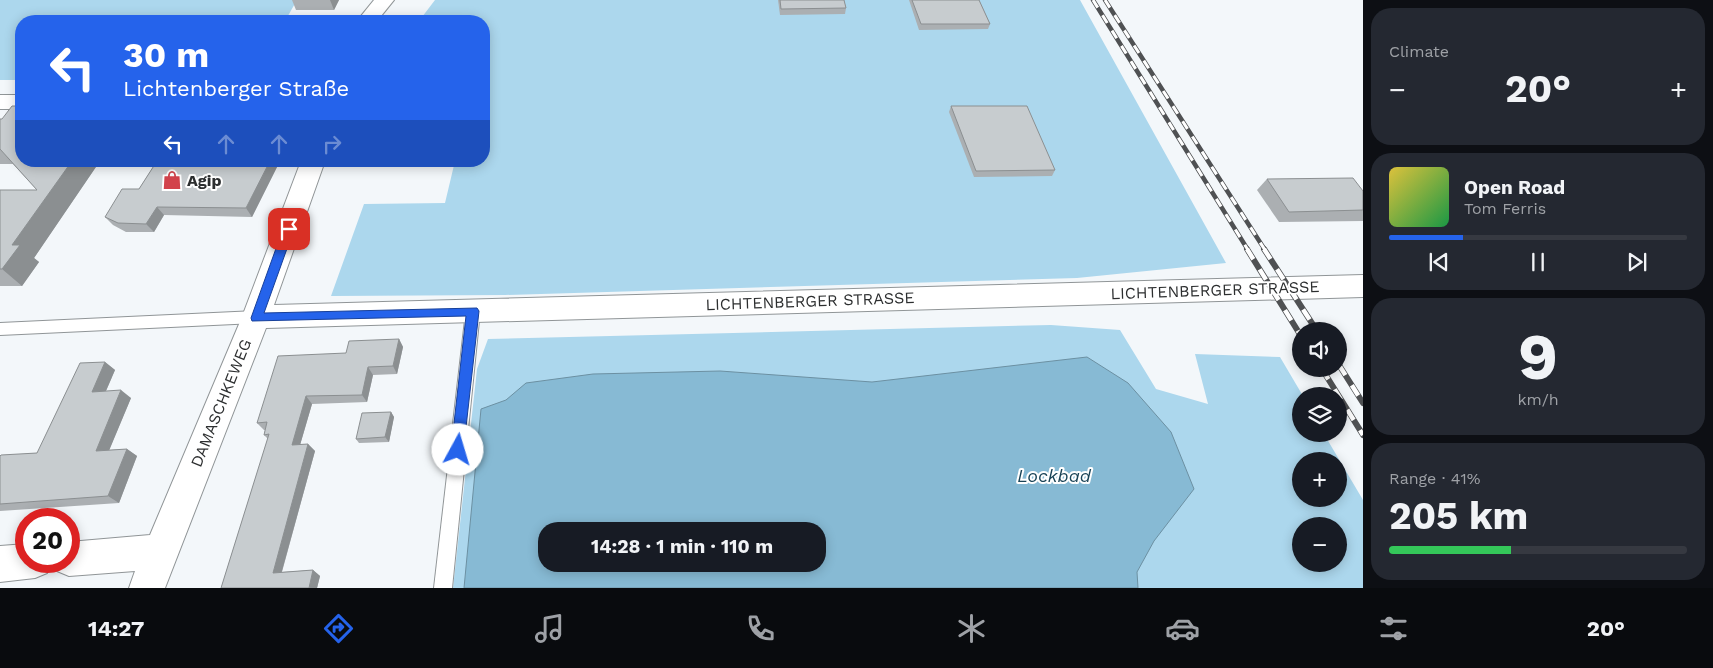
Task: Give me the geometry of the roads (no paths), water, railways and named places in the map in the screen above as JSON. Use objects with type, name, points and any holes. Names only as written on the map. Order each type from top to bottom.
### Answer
[{"type":"street","points":[[372,15],[384,0]]},
{"type":"street","points":[[0,102],[15,102]]},
{"type":"street","name":"DAMASCHKEWEG","points":[[147,588],[256,318],[311,167]]},
{"type":"street","name":"LICHTENBERGER STRASSE","points":[[256,318],[1363,286]]},
{"type":"street","points":[[80,558],[160,552]]},
{"type":"street","points":[[0,564],[15,563]]},
{"type":"lane","points":[[443,588],[473,311]]},
{"type":"lane","points":[[0,329],[256,318]]},
{"type":"water","name":"Lockbad","points":[[1087,357],[1128,383],[1171,432],[1194,489],[1154,541],[1137,572],[1138,588],[464,588],[481,409],[506,400],[526,383],[593,374],[720,371],[872,382]]},
{"type":"railway","points":[[1093,0],[1248,250]]},
{"type":"railway","points":[[1105,0],[1265,250]]},
{"type":"railway","points":[[1247,249],[1292,322]]},
{"type":"railway","points":[[1264,249],[1311,322]]},
{"type":"railway","points":[[1327,377],[1363,435]]},
{"type":"railway","points":[[1347,377],[1363,403]]},
{"type":"place","name":"Agip","points":[[172,180]]}]
